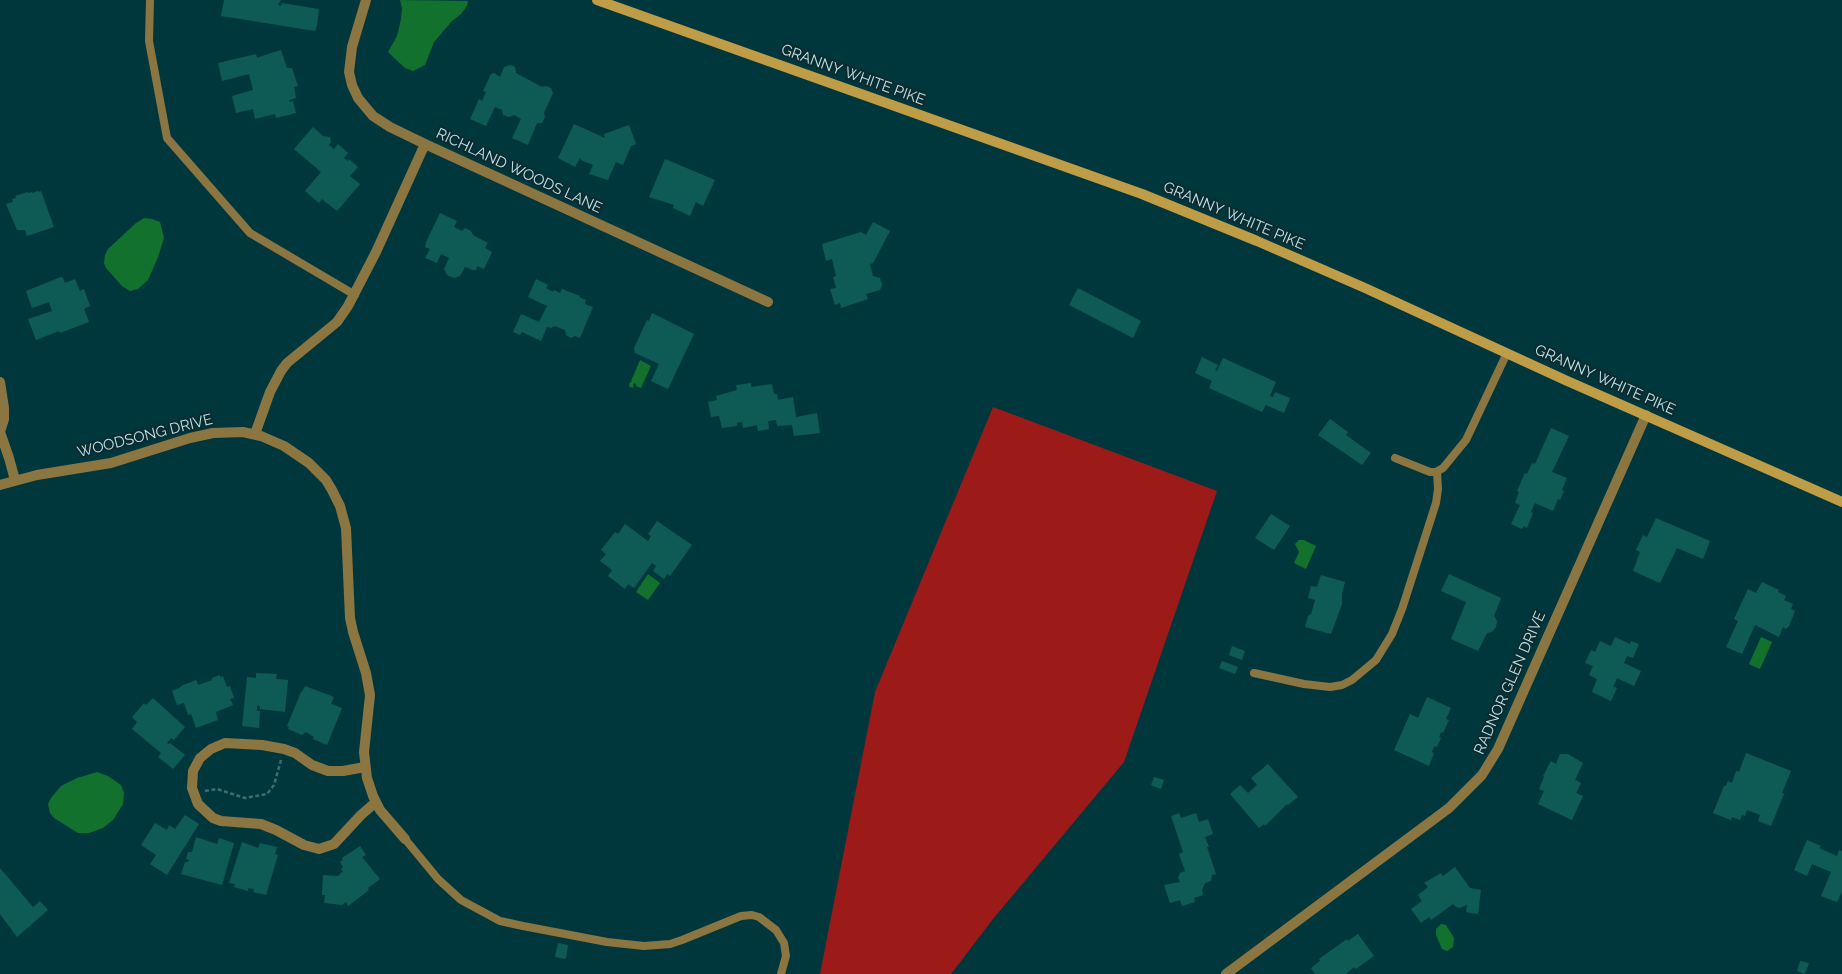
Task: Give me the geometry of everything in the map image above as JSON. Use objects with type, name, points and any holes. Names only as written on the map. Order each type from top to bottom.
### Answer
[{"type":"main road","name":"GRANNY WHITE PIKE","points":[[597,0],[609,2],[1142,194],[1366,288],[1842,502]]},
{"type":"street","name":"RICHLAND WOODS LANE","points":[[366,0],[350,58],[350,78],[354,92],[366,110],[373,116],[390,127],[425,144],[768,302]]},
{"type":"street","points":[[255,434],[270,392],[281,371],[287,363],[337,322],[355,295],[425,144]]},
{"type":"street","points":[[0,382],[4,408],[4,419],[0,432],[14,480]]},
{"type":"street","name":"RADNOR GLEN DRIVE","points":[[1226,974],[1449,808],[1482,776],[1498,749],[1646,414]]},
{"type":"street","name":"WOODSONG DRIVE","points":[[0,485],[14,480],[111,463],[200,435],[226,432],[255,434],[284,446],[309,463],[326,480],[332,490],[344,518],[348,539],[350,618],[370,694],[369,716],[364,741],[365,767],[370,788],[386,818],[405,839]]},
{"type":"street","points":[[365,767],[343,771],[328,771],[312,765],[295,753],[284,749],[273,746],[231,743],[215,746],[204,753],[195,764],[192,779],[193,794],[202,808],[213,818],[220,821],[261,824],[304,845],[319,849],[334,844],[376,802]]},
{"type":"lane","points":[[150,0],[149,41],[167,138],[250,233],[355,295]]},
{"type":"lane","points":[[1395,458],[1430,472],[1437,472],[1443,468],[1466,440],[1507,353]]},
{"type":"lane","points":[[1254,673],[1304,684],[1330,687],[1342,685],[1352,680],[1376,660],[1392,634],[1402,609],[1436,503],[1438,489],[1437,472]]},
{"type":"lane","points":[[405,839],[428,869],[453,894],[472,907],[510,924],[607,942],[644,946],[670,944],[741,916],[752,915],[776,930],[784,943],[786,956],[781,974]]},
{"type":"path","points":[[193,794],[213,789],[245,798],[267,794],[274,785],[284,749]]},
{"type":"shaded area","points":[[400,0],[468,1],[461,14],[452,21],[434,42],[425,65],[413,71],[405,68],[388,52],[397,36],[401,19],[402,8]]},
{"type":"shaded area","points":[[144,218],[160,222],[164,238],[148,280],[138,289],[130,291],[122,286],[106,268],[104,263],[105,255],[108,249]]},
{"type":"shaded area","points":[[640,360],[651,366],[641,388],[634,383],[633,388],[629,386],[630,382],[632,382]]},
{"type":"shaded area","points":[[993,407],[1217,491],[1124,762],[993,919],[951,974],[820,974],[875,692]]},
{"type":"shaded area","points":[[1299,540],[1304,540],[1316,546],[1306,569],[1294,563],[1299,552],[1295,544]]},
{"type":"shaded area","points":[[648,574],[660,583],[648,600],[636,592]]},
{"type":"shaded area","points":[[1761,637],[1772,642],[1760,669],[1749,664]]},
{"type":"shaded area","points":[[97,772],[108,776],[121,785],[124,793],[123,804],[113,820],[103,828],[89,833],[78,833],[54,818],[50,813],[48,804],[61,786],[77,778]]},
{"type":"shaded area","points":[[1441,924],[1446,925],[1454,938],[1453,947],[1447,951],[1442,949],[1436,935],[1436,929]]},
{"type":"building","points":[[224,0],[281,0],[278,5],[281,6],[282,3],[319,9],[317,26],[315,31],[221,16]]},
{"type":"building","points":[[281,50],[287,68],[292,68],[298,86],[294,87],[296,98],[289,100],[290,102],[293,101],[296,113],[276,118],[275,114],[255,119],[253,109],[236,113],[232,96],[253,90],[249,74],[222,81],[218,63],[256,54],[257,58]]},
{"type":"building","points":[[510,65],[515,67],[516,73],[542,87],[551,88],[553,93],[544,113],[545,117],[542,123],[537,123],[528,145],[512,138],[521,119],[514,115],[509,117],[503,115],[502,110],[495,107],[486,126],[470,119],[479,99],[482,101],[486,92],[483,91],[491,74],[494,73],[500,77],[504,67]]},
{"type":"building","points":[[574,124],[605,138],[604,134],[629,125],[636,144],[631,146],[623,165],[616,162],[608,180],[589,174],[593,165],[580,158],[575,167],[558,158]]},
{"type":"building","points":[[313,127],[323,136],[330,137],[331,142],[329,145],[334,149],[338,144],[348,153],[344,158],[348,161],[349,159],[358,167],[350,176],[360,184],[337,211],[322,199],[319,203],[305,191],[321,172],[294,149]]},
{"type":"building","points":[[665,159],[715,180],[703,206],[696,202],[690,216],[673,208],[674,205],[649,197]]},
{"type":"building","points":[[41,191],[54,227],[27,236],[25,230],[17,230],[6,204],[13,202],[12,199],[16,198],[15,196]]},
{"type":"building","points":[[440,213],[457,221],[454,227],[462,231],[465,228],[488,243],[485,248],[492,252],[484,269],[477,266],[476,270],[465,267],[460,276],[454,278],[447,275],[444,269],[449,258],[441,254],[437,263],[425,258],[430,249],[425,247],[426,242]]},
{"type":"building","points":[[873,222],[890,231],[873,263],[870,264],[873,276],[880,278],[882,285],[880,290],[866,294],[868,299],[841,308],[840,303],[835,305],[830,289],[836,288],[833,277],[836,276],[832,259],[826,261],[822,244],[861,232],[866,235]]},
{"type":"building","points":[[61,277],[65,283],[75,279],[80,291],[84,289],[90,306],[84,309],[89,322],[36,340],[28,319],[52,311],[49,302],[32,308],[26,291]]},
{"type":"building","points":[[536,279],[548,285],[546,288],[553,292],[554,290],[560,293],[562,289],[580,296],[586,300],[585,303],[587,305],[593,307],[580,338],[575,336],[571,338],[566,335],[565,330],[555,326],[547,327],[541,341],[522,332],[520,335],[513,332],[521,314],[539,322],[547,306],[528,297]]},
{"type":"building","points":[[1078,288],[1141,321],[1133,338],[1069,305]]},
{"type":"building","points":[[652,313],[694,334],[668,389],[651,381],[659,364],[635,353],[634,348]]},
{"type":"building","points":[[1202,357],[1218,365],[1215,370],[1217,371],[1223,358],[1276,382],[1270,396],[1273,397],[1275,392],[1290,398],[1284,413],[1266,405],[1262,412],[1209,388],[1212,381],[1195,373]]},
{"type":"building","points":[[751,383],[751,387],[772,384],[774,394],[777,394],[778,400],[793,397],[796,417],[817,413],[820,433],[794,436],[792,425],[777,426],[776,420],[768,421],[769,429],[758,431],[757,425],[743,428],[742,422],[737,423],[737,426],[722,428],[719,416],[711,417],[708,402],[717,400],[716,396],[737,390],[736,385]]},
{"type":"building","points":[[1330,419],[1348,432],[1346,435],[1371,453],[1362,465],[1318,435]]},
{"type":"building","points":[[1551,428],[1569,436],[1552,472],[1567,478],[1562,490],[1564,491],[1553,511],[1535,503],[1527,528],[1524,526],[1522,529],[1511,524],[1520,505],[1515,503],[1519,492],[1517,491],[1525,473],[1527,474],[1532,463],[1535,464]]},
{"type":"building","points":[[1271,514],[1290,526],[1274,550],[1255,538]]},
{"type":"building","points":[[1656,518],[1710,541],[1703,559],[1677,548],[1660,583],[1633,571],[1640,552],[1636,550],[1643,535],[1647,537]]},
{"type":"building","points":[[657,521],[692,545],[670,576],[667,574],[664,579],[653,571],[656,566],[652,563],[634,588],[628,584],[625,589],[608,576],[612,570],[600,561],[606,554],[601,550],[615,532],[618,534],[625,524],[648,541],[651,536],[648,534]]},
{"type":"building","points":[[1449,574],[1501,598],[1494,616],[1497,621],[1496,627],[1492,632],[1487,633],[1478,651],[1451,639],[1466,602],[1441,591]]},
{"type":"building","points":[[1321,575],[1345,582],[1342,604],[1331,634],[1305,627],[1315,600],[1308,598],[1311,586],[1317,587]]},
{"type":"building","points":[[1762,582],[1779,590],[1778,592],[1786,596],[1784,600],[1793,604],[1791,609],[1795,611],[1789,626],[1786,629],[1783,627],[1779,637],[1755,625],[1742,654],[1726,647],[1738,621],[1734,619],[1748,589],[1756,593]]},
{"type":"building","points":[[1615,637],[1630,644],[1631,641],[1639,644],[1633,658],[1627,656],[1624,663],[1641,671],[1634,686],[1617,678],[1613,687],[1617,688],[1611,701],[1592,692],[1597,679],[1589,675],[1593,666],[1585,663],[1591,650],[1595,652],[1600,641],[1611,646]]},
{"type":"building","points":[[1232,646],[1245,651],[1242,660],[1229,655]]},
{"type":"building","points":[[1222,661],[1238,667],[1235,674],[1219,668]]},
{"type":"building","points":[[256,673],[277,674],[276,679],[288,680],[285,712],[260,709],[260,706],[257,706],[257,711],[260,711],[259,728],[242,726],[247,677],[256,678]]},
{"type":"building","points":[[220,675],[220,677],[223,676],[227,687],[230,686],[234,698],[230,699],[233,705],[216,712],[218,720],[196,728],[191,714],[188,715],[184,703],[177,705],[172,691],[196,680],[198,685]]},
{"type":"building","points":[[305,686],[334,697],[331,704],[342,708],[327,745],[313,739],[314,737],[306,732],[302,735],[288,729],[289,727],[287,726]]},
{"type":"building","points":[[1427,697],[1451,708],[1446,719],[1449,720],[1443,733],[1441,732],[1439,737],[1441,738],[1437,747],[1434,746],[1432,752],[1434,753],[1429,766],[1394,750],[1410,714],[1418,718]]},
{"type":"building","points":[[153,698],[185,727],[174,740],[171,738],[167,743],[170,743],[185,755],[173,769],[158,757],[161,753],[132,729],[137,722],[132,717],[144,703],[146,705]]},
{"type":"building","points":[[1746,753],[1791,771],[1771,826],[1758,821],[1760,815],[1747,810],[1745,816],[1742,815],[1740,820],[1732,817],[1731,820],[1713,813],[1724,786],[1726,786],[1728,781],[1732,783],[1736,771],[1739,772]]},
{"type":"building","points":[[1560,754],[1568,754],[1583,763],[1575,780],[1581,783],[1576,793],[1583,796],[1572,820],[1538,804],[1544,791],[1539,789],[1543,776],[1551,761],[1556,764]]},
{"type":"building","points":[[1268,764],[1298,797],[1287,804],[1265,826],[1264,824],[1259,828],[1230,794],[1240,785],[1248,793],[1257,785],[1251,778]]},
{"type":"building","points":[[1154,777],[1164,780],[1161,789],[1151,785]]},
{"type":"building","points":[[1179,813],[1181,818],[1196,813],[1199,822],[1208,819],[1213,834],[1205,837],[1216,874],[1212,875],[1211,881],[1205,883],[1202,890],[1203,895],[1194,898],[1195,902],[1182,906],[1180,900],[1170,903],[1164,885],[1180,882],[1178,878],[1180,873],[1185,871],[1179,854],[1183,852],[1171,816]]},
{"type":"building","points":[[185,815],[199,824],[167,875],[150,864],[156,855],[141,845],[155,823],[167,830],[169,825],[175,829]]},
{"type":"building","points":[[196,837],[217,844],[219,838],[234,843],[222,885],[181,874],[185,862],[189,860],[186,859],[188,852],[192,852]]},
{"type":"building","points":[[1807,840],[1837,856],[1839,850],[1842,851],[1842,892],[1837,902],[1821,896],[1831,872],[1812,864],[1807,876],[1794,870]]},
{"type":"building","points":[[242,842],[258,848],[260,843],[277,847],[275,854],[278,855],[266,895],[253,892],[254,889],[248,888],[248,891],[234,887],[235,884],[229,883]]},
{"type":"building","points":[[360,846],[366,855],[362,857],[380,879],[348,906],[346,902],[342,905],[324,903],[325,895],[322,895],[323,875],[338,876],[343,871],[340,862],[343,860],[342,858]]},
{"type":"building","points":[[1455,867],[1470,888],[1481,890],[1478,914],[1466,912],[1467,905],[1460,908],[1453,904],[1431,920],[1429,917],[1421,923],[1411,909],[1422,901],[1418,895],[1428,887],[1424,883],[1441,873],[1443,876]]},
{"type":"building","points":[[0,868],[33,907],[40,901],[48,910],[17,937],[0,914]]},
{"type":"building","points":[[1358,934],[1374,956],[1356,969],[1354,967],[1346,974],[1315,974],[1311,968],[1320,961],[1319,959],[1347,939],[1348,941]]},
{"type":"building","points":[[558,943],[568,945],[566,959],[555,957]]},
{"type":"building","points":[[1800,961],[1809,963],[1805,974],[1797,971]]}]
